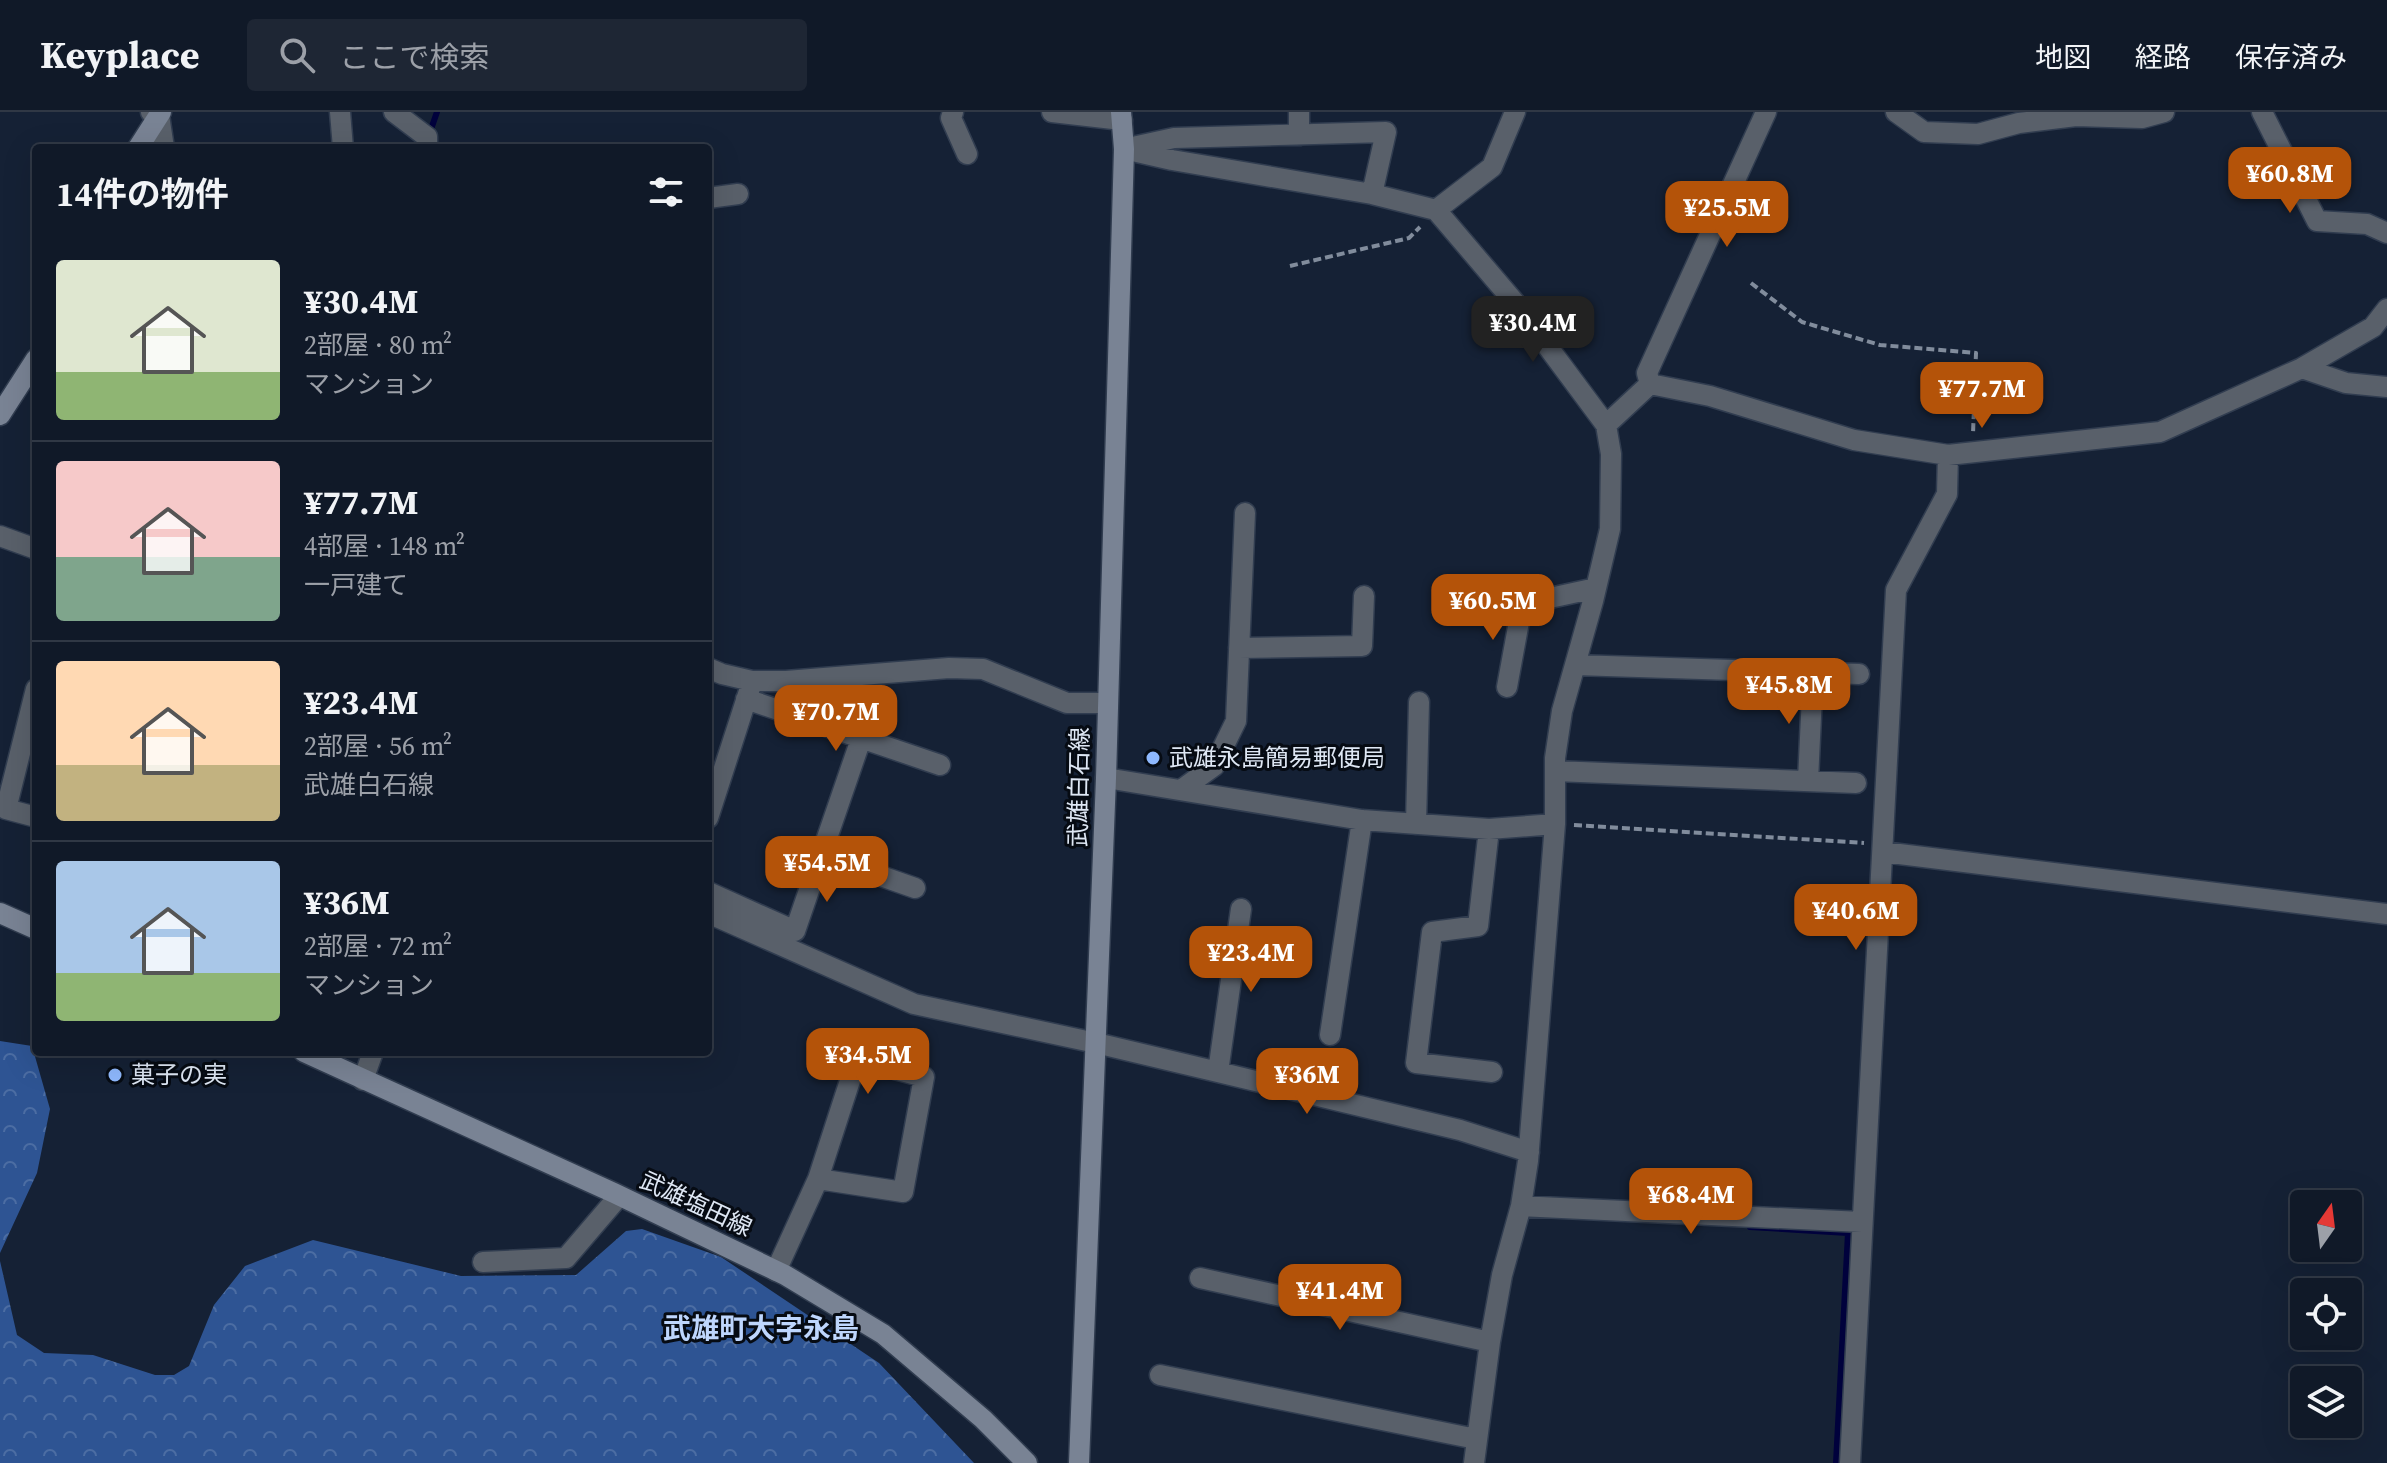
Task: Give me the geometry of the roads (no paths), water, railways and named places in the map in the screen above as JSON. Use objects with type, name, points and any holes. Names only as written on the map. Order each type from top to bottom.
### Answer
[{"type":"main road","points":[[140,144],[157,113]]},
{"type":"main road","name":"武雄白石線","points":[[1079,1463],[1106,778],[1124,149],[1122,116]]},
{"type":"main road","points":[[0,415],[32,365]]},
{"type":"main road","points":[[0,913],[32,927]]},
{"type":"main road","name":"武雄塩田線","points":[[312,1056],[776,1271],[883,1334],[983,1419],[1027,1463]]},
{"type":"street","points":[[340,112],[343,144]]},
{"type":"street","points":[[394,112],[427,137],[427,144]]},
{"type":"street","points":[[953,112],[951,118],[967,154]]},
{"type":"street","points":[[1052,112],[1122,116]]},
{"type":"street","points":[[1299,112],[1299,135]]},
{"type":"street","points":[[1436,210],[1492,167],[1515,112]]},
{"type":"street","points":[[1650,384],[1647,373],[1766,112]]},
{"type":"street","points":[[1896,112],[1924,132],[1978,134],[2019,123],[2076,116],[2142,118],[2164,112]]},
{"type":"street","points":[[2262,112],[2317,221],[2367,224],[2387,233]]},
{"type":"street","points":[[157,113],[163,144]]},
{"type":"street","points":[[1124,149],[1174,138],[1386,132],[1372,194]]},
{"type":"street","points":[[1124,149],[1372,194],[1436,210],[1516,304],[1606,425],[1611,454],[1610,529],[1562,711],[1555,758],[1555,824],[1529,1152],[1521,1206],[1502,1275],[1490,1342],[1474,1463]]},
{"type":"street","points":[[712,197],[738,194]]},
{"type":"street","points":[[1650,384],[1710,396],[1854,440],[1948,455],[1973,453],[2160,432],[2302,368],[2373,327],[2387,309]]},
{"type":"street","points":[[2302,368],[2346,383],[2387,387]]},
{"type":"street","points":[[1606,425],[1650,384]]},
{"type":"street","points":[[1850,1463],[1896,590],[1947,494],[1948,455]]},
{"type":"street","points":[[1181,790],[1214,766],[1236,721],[1245,513]]},
{"type":"street","points":[[0,536],[32,548]]},
{"type":"street","points":[[1494,617],[1513,606],[1596,588]]},
{"type":"street","points":[[1239,648],[1362,646],[1364,596]]},
{"type":"street","points":[[1507,687],[1522,605]]},
{"type":"street","points":[[1575,665],[1859,674]]},
{"type":"street","points":[[749,690],[786,681],[949,668],[983,669],[1067,703],[1107,703]]},
{"type":"street","points":[[712,670],[749,690],[861,739],[940,765]]},
{"type":"street","points":[[1808,781],[1813,673]]},
{"type":"street","points":[[712,789],[749,690]]},
{"type":"street","points":[[1416,824],[1419,702]]},
{"type":"street","points":[[32,705],[6,809],[32,816]]},
{"type":"street","points":[[712,894],[795,931],[861,739]]},
{"type":"street","points":[[1555,771],[1856,783]]},
{"type":"street","points":[[1106,778],[1362,820],[1489,829],[1555,824]]},
{"type":"street","points":[[1330,1035],[1362,820]]},
{"type":"street","points":[[1489,829],[1478,926],[1432,932],[1416,1063],[1492,1072]]},
{"type":"street","points":[[1883,852],[2387,914]]},
{"type":"street","points":[[821,855],[915,888]]},
{"type":"street","points":[[1218,1072],[1241,909]]},
{"type":"street","points":[[712,915],[914,1004],[1096,1043],[1460,1130],[1529,1152]]},
{"type":"street","points":[[363,1080],[372,1056]]},
{"type":"street","points":[[776,1271],[818,1179],[857,1059],[924,1077],[903,1192],[818,1179]]},
{"type":"street","points":[[483,1262],[566,1258],[619,1196]]},
{"type":"street","points":[[1521,1206],[1862,1222]]},
{"type":"street","points":[[1200,1278],[1490,1342]]},
{"type":"street","points":[[1160,1375],[1476,1439]]},
{"type":"waterway","points":[[429,135],[437,112]]},
{"type":"waterway","points":[[1750,1227],[1848,1233],[1836,1463]]},
{"type":"place","name":"武雄永島簡易郵便局","points":[[1153,758]]},
{"type":"place","name":"菓子の実","points":[[115,1075]]},
{"type":"district","name":"武雄町大字永島","points":[[761,1328]]}]
